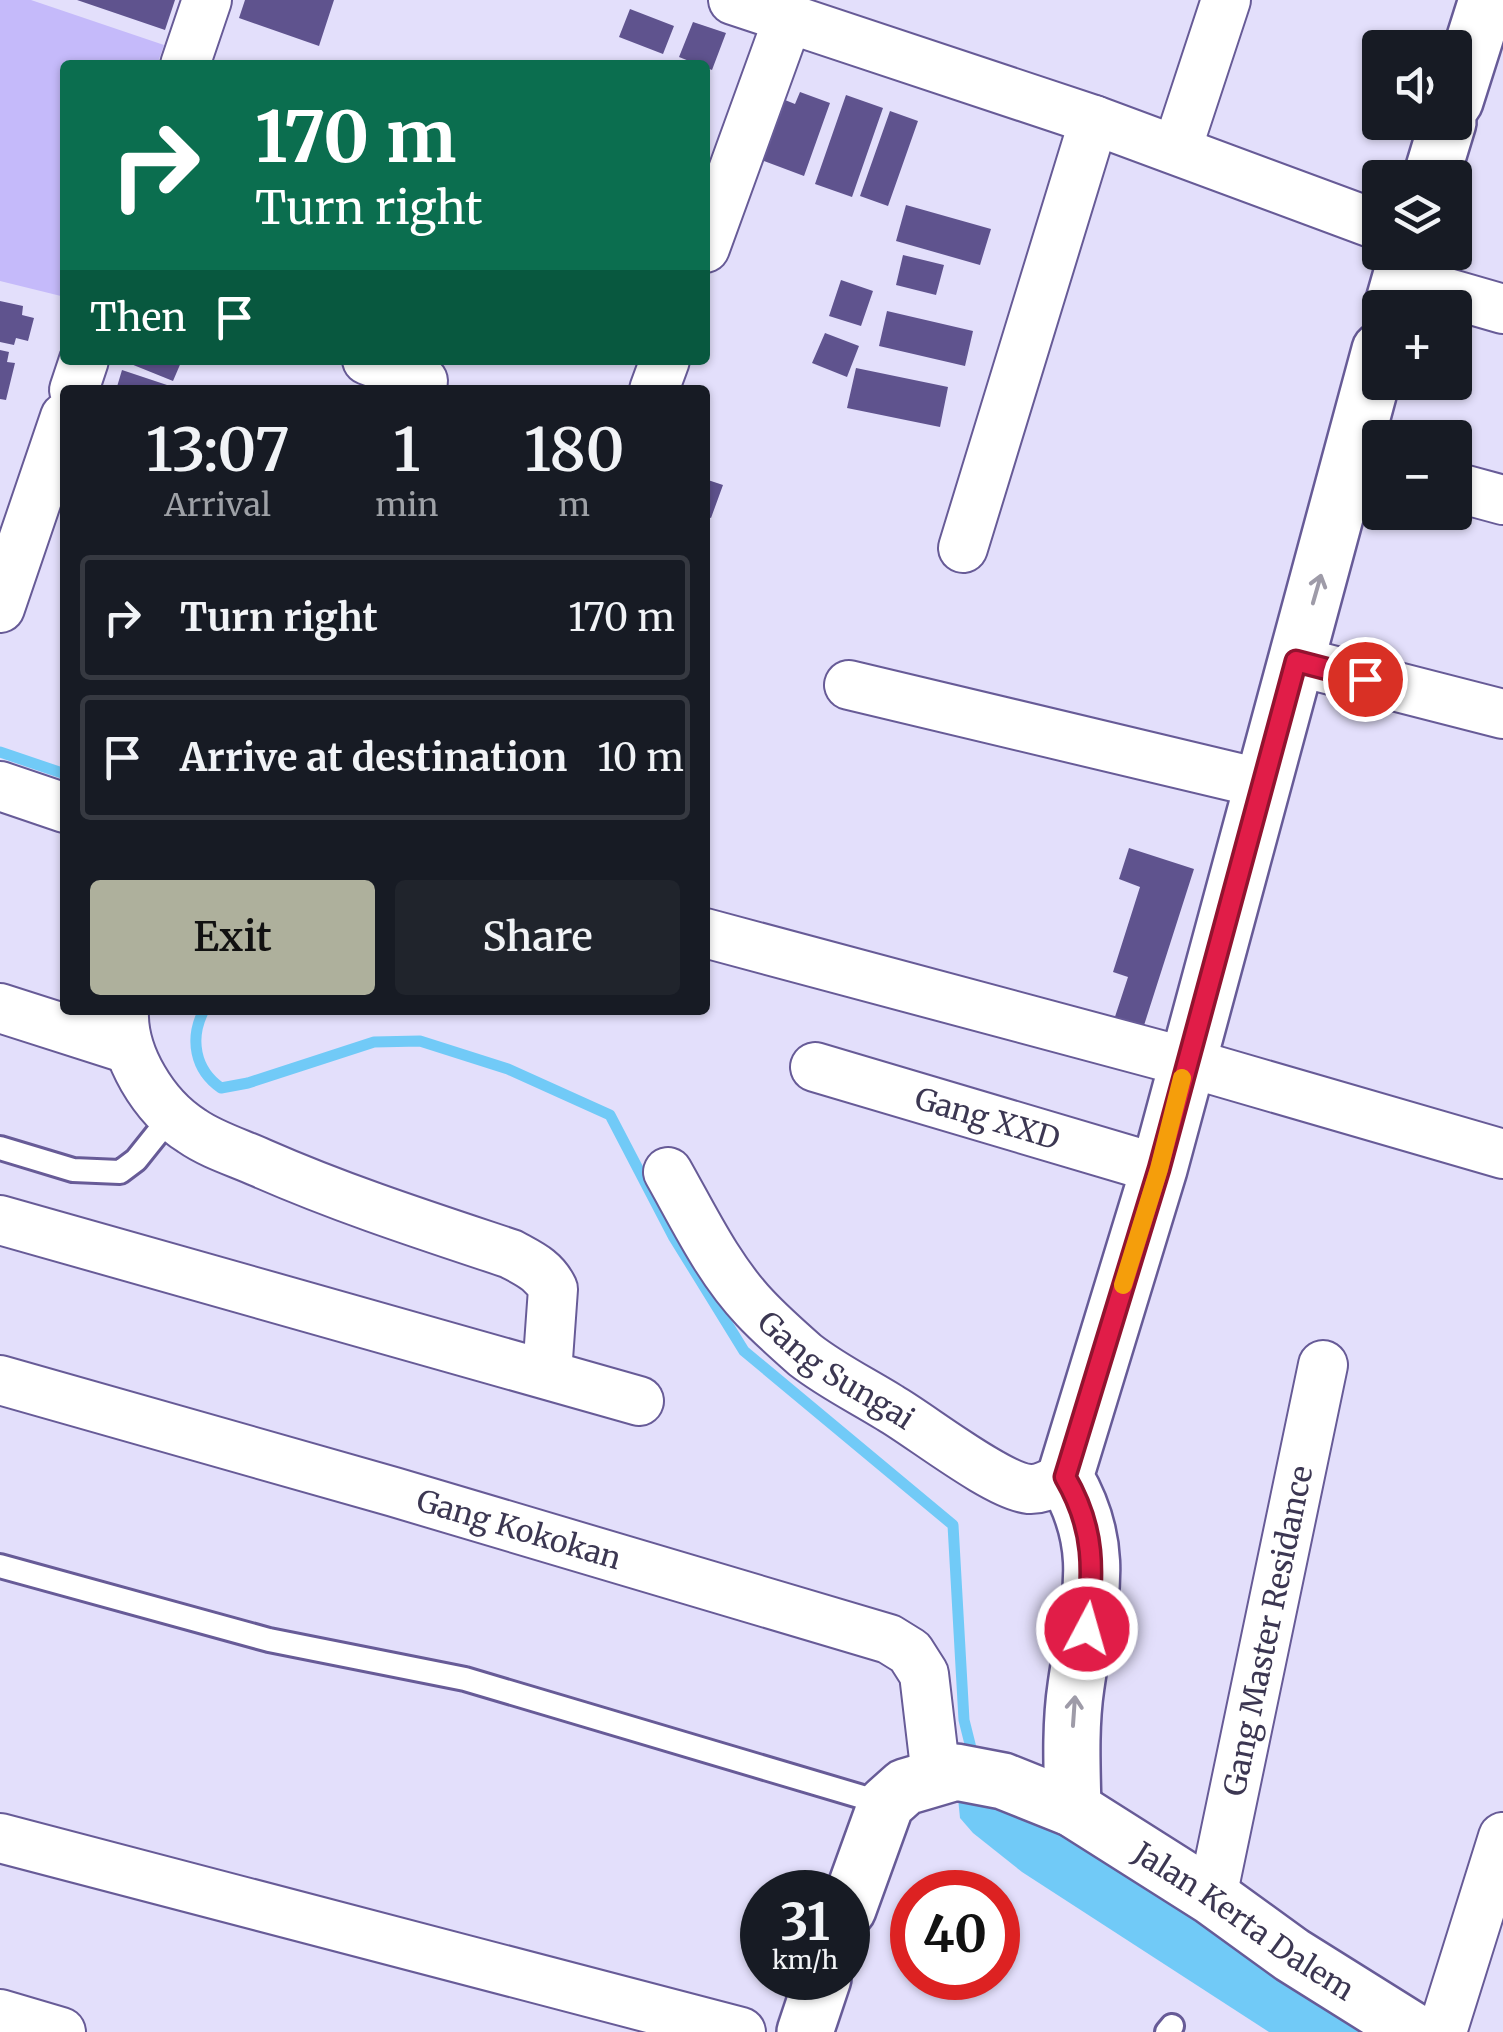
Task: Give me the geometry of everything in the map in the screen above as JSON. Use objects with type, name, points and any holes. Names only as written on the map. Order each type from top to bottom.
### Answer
[{"type":"street","points":[[187,60],[207,0]]},
{"type":"street","points":[[733,0],[1094,120],[1362,219]]},
{"type":"street","points":[[1177,150],[1226,0]]},
{"type":"street","points":[[1476,73],[1486,0]]},
{"type":"street","points":[[710,234],[788,19]]},
{"type":"street","points":[[963,548],[1094,120]]},
{"type":"street","points":[[1400,280],[1503,310]]},
{"type":"street","points":[[380,365],[422,381]]},
{"type":"street","points":[[0,608],[60,431]]},
{"type":"street","points":[[1073,1809],[1076,1686],[1092,1582],[1092,1544],[1081,1504],[1065,1477],[1159,1169],[1296,661],[1362,472]]},
{"type":"street","points":[[1472,492],[1503,500]]},
{"type":"street","points":[[1296,661],[1503,714]]},
{"type":"street","points":[[849,685],[1264,784]]},
{"type":"street","points":[[0,786],[60,806]]},
{"type":"street","points":[[710,934],[1186,1062],[1503,1154]]},
{"type":"street","points":[[0,1008],[126,1029],[152,1090],[172,1115],[193,1132],[336,1196],[511,1254],[537,1268],[548,1278],[553,1290],[548,1373]]},
{"type":"street","name":"Gang XXD","points":[[815,1067],[1159,1169]]},
{"type":"street","name":"Gang Sungai","points":[[668,1172],[710,1248],[752,1305],[804,1353],[968,1459],[1014,1484],[1026,1489],[1041,1488],[1065,1477]]},
{"type":"street","points":[[0,1220],[639,1401]]},
{"type":"street","name":"Gang Master Residance","points":[[1212,1897],[1323,1365]]},
{"type":"street","name":"Gang Kokokan","points":[[0,1380],[413,1497],[890,1639],[910,1652],[924,1674],[965,1776]]},
{"type":"street","points":[[862,1870],[886,1804],[905,1786],[965,1776]]},
{"type":"street","name":"Jalan Kerta Dalem","points":[[965,1776],[1073,1809],[1414,2032]]},
{"type":"street","points":[[1442,2032],[1503,1837]]},
{"type":"street","points":[[0,1838],[742,2032]]},
{"type":"street","points":[[805,2032],[816,2000]]},
{"type":"street","points":[[0,2014],[61,2032]]},
{"type":"lane","points":[[0,1148],[73,1170],[120,1172],[136,1160],[172,1115]]},
{"type":"lane","points":[[0,1566],[270,1640],[465,1679],[886,1804]]},
{"type":"shaded area","points":[[0,0],[31,0],[164,45],[159,60],[60,60],[60,296],[0,281]]},
{"type":"water","points":[[958,1798],[1027,1815],[1130,1874],[1379,2032],[1269,2032],[1022,1872],[960,1818]]},
{"type":"building","points":[[77,0],[175,0],[165,30]]},
{"type":"building","points":[[245,0],[334,0],[319,46],[239,18]]},
{"type":"building","points":[[630,9],[674,26],[663,54],[619,37]]},
{"type":"building","points":[[693,22],[726,33],[712,70],[710,60],[679,57]]},
{"type":"building","points":[[800,92],[830,103],[804,176],[748,155],[770,94],[795,104]]},
{"type":"building","points":[[846,95],[883,108],[852,197],[815,184]]},
{"type":"building","points":[[890,111],[918,121],[888,206],[860,196]]},
{"type":"building","points":[[906,205],[991,229],[980,265],[896,241]]},
{"type":"building","points":[[903,255],[944,265],[936,295],[896,285]]},
{"type":"building","points":[[841,280],[873,291],[861,326],[829,316]]},
{"type":"building","points":[[0,301],[23,306],[22,315],[34,318],[28,341],[16,338],[14,345],[0,342]]},
{"type":"building","points":[[887,311],[973,331],[965,366],[879,346]]},
{"type":"building","points":[[825,333],[859,346],[847,377],[812,363]]},
{"type":"building","points":[[0,350],[9,352],[7,362],[15,363],[6,400],[0,399]]},
{"type":"building","points":[[133,365],[180,365],[173,381]]},
{"type":"building","points":[[856,368],[948,387],[940,427],[847,408]]},
{"type":"building","points":[[122,370],[167,385],[118,385]]},
{"type":"building","points":[[710,481],[723,485],[710,518]]},
{"type":"building","points":[[1129,848],[1194,869],[1139,1041],[1110,1032],[1128,977],[1113,972],[1140,887],[1119,879]]},
{"type":"waterway","points":[[0,752],[60,772]]},
{"type":"waterway","points":[[202,1015],[197,1053],[205,1072],[221,1088],[374,1042],[420,1041],[508,1069],[610,1115],[673,1236],[744,1351],[953,1525],[964,1720],[974,1760]]},
{"type":"slow traffic","points":[[1123,1285],[1182,1078]]},
{"type":"route","points":[[1087,1629],[1092,1544],[1081,1504],[1065,1477],[1159,1169],[1296,661],[1365,679]]}]
